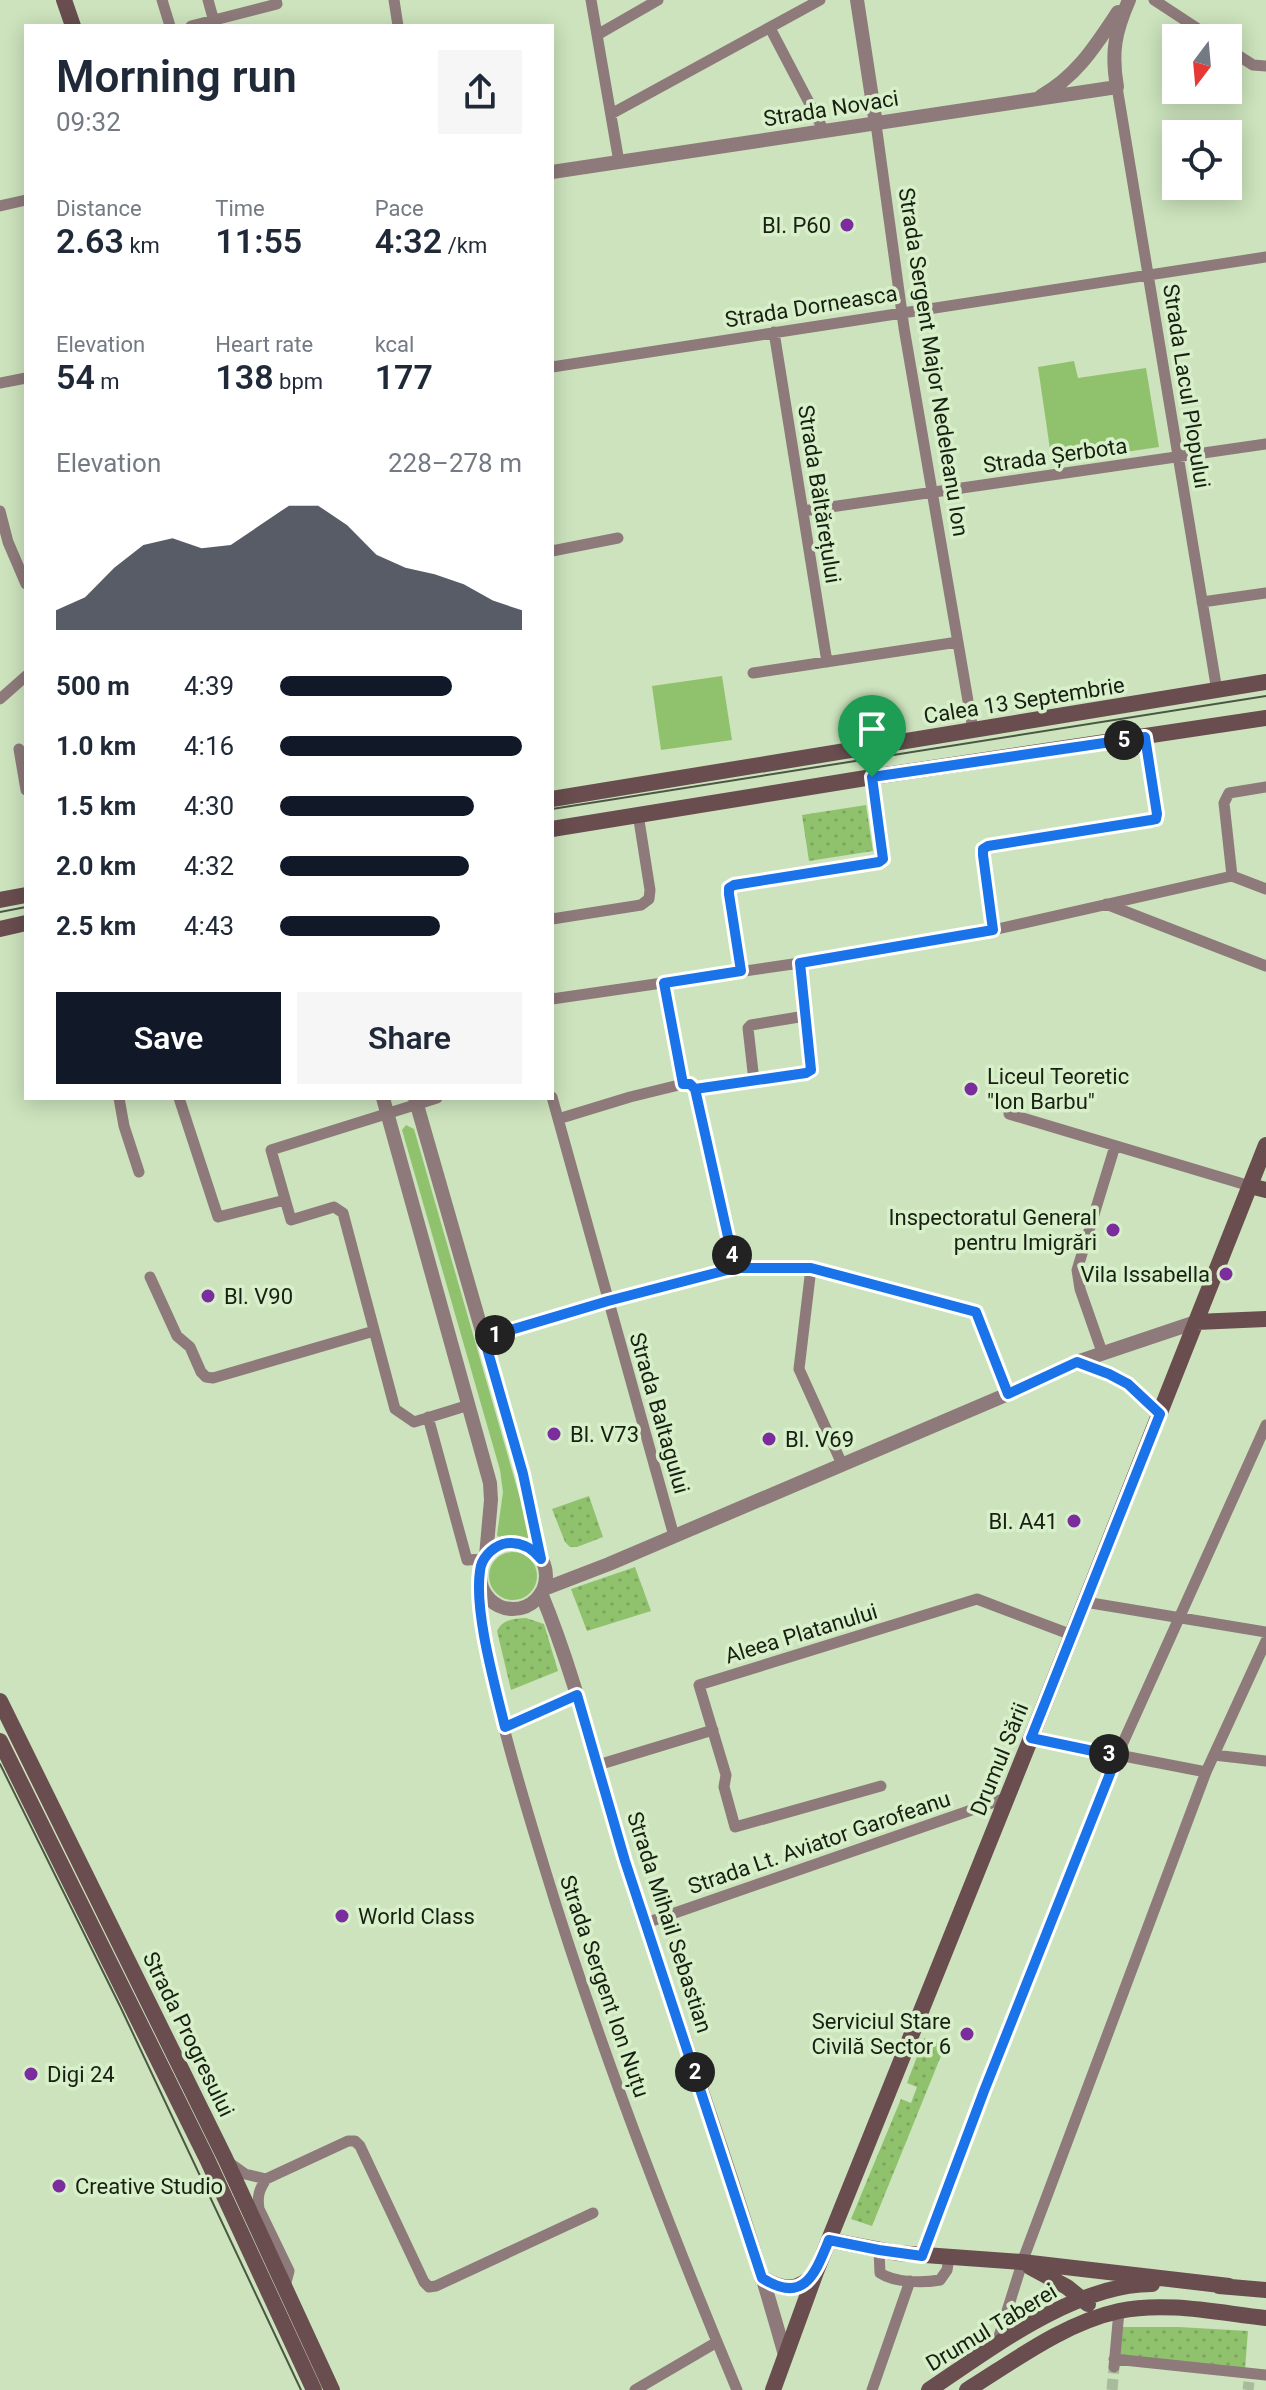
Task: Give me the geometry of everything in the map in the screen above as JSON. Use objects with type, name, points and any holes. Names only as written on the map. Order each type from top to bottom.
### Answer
[{"type":"main road","points":[[64,0],[72,24]]},
{"type":"main road","name":"Calea 13 Septembrie","points":[[554,799],[1266,682]]},
{"type":"main road","points":[[554,829],[1266,718]]},
{"type":"main road","points":[[0,900],[24,895]]},
{"type":"main road","points":[[0,929],[24,923]]},
{"type":"main road","name":"Drumul Sării","points":[[773,2390],[816,2272],[1196,1322],[1258,1188],[1266,1145]]},
{"type":"main road","points":[[1196,1322],[1266,1319]]},
{"type":"main road","name":"Strada Progresului","points":[[0,1701],[114,1928],[207,2159],[314,2390]]},
{"type":"main road","name":"Strada Progresului","points":[[0,1741],[169,2063],[225,2158],[332,2390]]},
{"type":"main road","points":[[829,2240],[1020,2269],[1229,2286]]},
{"type":"main road","points":[[1020,2269],[1067,2287],[1099,2317]]},
{"type":"main road","points":[[762,2278],[778,2287],[791,2289],[803,2285],[816,2272]]},
{"type":"main road","name":"Drumul Taberei","points":[[929,2390],[996,2346],[1082,2298],[1145,2284],[1266,2290]]},
{"type":"main road","name":"Drumul Taberei","points":[[967,2390],[1040,2344],[1119,2311],[1180,2309],[1266,2318]]},
{"type":"street","points":[[162,0],[169,24]]},
{"type":"street","points":[[208,0],[214,23],[277,4],[276,0]]},
{"type":"street","points":[[394,0],[398,24]]},
{"type":"street","points":[[591,0],[619,162]]},
{"type":"street","points":[[597,35],[658,0]]},
{"type":"street","points":[[611,114],[820,0]]},
{"type":"street","name":"Strada Sergent Major Nedeleanu Ion","points":[[857,0],[902,312],[973,730]]},
{"type":"street","points":[[1117,87],[1114,45],[1127,0]]},
{"type":"street","points":[[1034,100],[1065,81],[1076,70],[1127,0]]},
{"type":"street","points":[[1154,0],[1191,24]]},
{"type":"street","points":[[770,28],[824,131]]},
{"type":"street","points":[[1242,58],[1253,65],[1266,66]]},
{"type":"street","name":"Strada Novaci","points":[[554,172],[1117,87]]},
{"type":"street","name":"Strada Lacul Plopului","points":[[1117,87],[1217,691]]},
{"type":"street","points":[[0,206],[24,200]]},
{"type":"street","name":"Strada Dorneasca","points":[[554,367],[1266,257]]},
{"type":"street","name":"Strada Băltărețului","points":[[774,332],[827,662]]},
{"type":"street","points":[[0,383],[24,378]]},
{"type":"street","name":"Strada Șerbota","points":[[803,511],[1266,444]]},
{"type":"street","points":[[0,511],[24,580]]},
{"type":"street","points":[[554,551],[618,538]]},
{"type":"street","points":[[0,560],[14,557]]},
{"type":"street","points":[[1202,602],[1266,593]]},
{"type":"street","points":[[753,673],[958,642]]},
{"type":"street","points":[[0,699],[24,678]]},
{"type":"street","points":[[993,930],[983,849],[1156,819],[1145,737]]},
{"type":"street","points":[[19,749],[24,778]]},
{"type":"street","points":[[741,971],[729,888],[883,859],[872,777]]},
{"type":"street","points":[[1232,876],[1225,798],[1229,793],[1266,787]]},
{"type":"street","points":[[554,919],[641,905],[649,899],[638,814]]},
{"type":"street","points":[[554,999],[800,963],[993,930],[1232,876],[1266,889]]},
{"type":"street","points":[[1105,904],[1266,966]]},
{"type":"street","points":[[695,1089],[811,1070],[800,963]]},
{"type":"street","points":[[664,983],[683,1084]]},
{"type":"street","points":[[754,1081],[748,1028],[805,1016]]},
{"type":"street","points":[[558,1119],[690,1084],[695,1089],[735,1268]]},
{"type":"street","points":[[119,1100],[139,1172]]},
{"type":"street","points":[[180,1100],[218,1217],[285,1200]]},
{"type":"street","points":[[384,1100],[492,1492],[480,1582],[490,1600],[509,1609],[530,1605],[542,1591],[1077,1362],[1196,1322]]},
{"type":"street","name":"Strada Baltagului","points":[[553,1100],[674,1536]]},
{"type":"street","points":[[469,1405],[414,1422],[395,1409],[343,1213],[334,1207],[291,1220],[271,1150],[388,1113],[416,1101],[523,1474],[543,1564],[542,1591]]},
{"type":"street","points":[[1009,1114],[1258,1188]]},
{"type":"street","points":[[1102,1352],[1077,1270],[1115,1146]]},
{"type":"street","points":[[807,1267],[799,1369],[842,1464]]},
{"type":"street","points":[[484,1338],[735,1268],[807,1267],[976,1312],[1008,1394]]},
{"type":"street","points":[[150,1277],[177,1336],[190,1347],[206,1377],[213,1378],[374,1331]]},
{"type":"street","points":[[1077,1362],[1128,1384],[1160,1414]]},
{"type":"street","points":[[428,1417],[467,1560],[485,1557],[504,1544],[515,1543],[534,1551],[557,1577],[569,1580]]},
{"type":"street","points":[[922,2256],[1117,1756],[1266,1425]]},
{"type":"street","name":"Strada Sergent Ion Nuțu","points":[[480,1582],[483,1625],[516,1774],[578,1979],[640,2149],[737,2390]]},
{"type":"street","name":"Strada Mihail Sebastian","points":[[542,1591],[785,2355]]},
{"type":"street","name":"Aleea Platanului","points":[[881,1786],[735,1827],[724,1787],[726,1775],[699,1685],[977,1599],[1072,1635]]},
{"type":"street","points":[[1085,1602],[1266,1632]]},
{"type":"street","points":[[996,2346],[1020,2269],[1206,1772],[1266,1641]]},
{"type":"street","points":[[505,1727],[577,1695]]},
{"type":"street","points":[[598,1765],[713,1730]]},
{"type":"street","points":[[1031,1738],[1206,1772]]},
{"type":"street","points":[[1214,1755],[1266,1761]]},
{"type":"street","name":"Strada Lt. Aviator Garofeanu","points":[[646,1923],[1006,1798]]},
{"type":"street","points":[[285,2286],[289,2271],[259,2209],[259,2190],[266,2179],[348,2141],[355,2141],[360,2146],[429,2287],[446,2282],[593,2213]]},
{"type":"street","points":[[225,2158],[237,2170],[266,2179]]},
{"type":"street","points":[[879,2250],[880,2273],[889,2278],[910,2281],[940,2280],[947,2270],[949,2258]]},
{"type":"street","points":[[872,2390],[910,2281]]},
{"type":"street","points":[[1119,2311],[1114,2363],[1250,2378],[1266,2375]]},
{"type":"street","points":[[635,2390],[717,2342]]},
{"type":"green space","points":[[1074,361],[1078,378],[1146,368],[1159,447],[1052,463],[1038,367]]},
{"type":"green space","points":[[722,676],[732,740],[661,750],[652,686]]},
{"type":"green space","points":[[866,805],[873,851],[809,861],[802,815]]},
{"type":"green space","points":[[406,1125],[414,1129],[530,1533],[527,1539],[497,1535],[503,1492],[500,1470],[402,1130]]},
{"type":"green space","points":[[589,1496],[603,1537],[570,1547],[552,1509]]},
{"type":"green space","points":[[513,1552],[530,1559],[537,1576],[530,1593],[513,1600],[496,1593],[489,1576],[496,1559]]},
{"type":"green space","points":[[635,1567],[651,1611],[587,1631],[571,1589]]},
{"type":"green space","points":[[526,1618],[544,1624],[558,1671],[511,1690],[497,1631],[505,1622]]},
{"type":"green space","points":[[924,2038],[945,2046],[872,2226],[851,2219],[901,2099],[911,2103],[917,2087],[907,2083]]},
{"type":"green space","points":[[1121,2327],[1248,2331],[1245,2369],[1118,2356]]},
{"type":"tunnel","points":[[1112,2390],[1114,2367]]},
{"type":"tunnel","points":[[1248,2390],[1249,2382]]},
{"type":"tram line","points":[[554,809],[1266,696]]},
{"type":"tram line","points":[[0,912],[24,907]]},
{"type":"tram line","points":[[0,1764],[120,2006],[301,2390]]},
{"type":"place","name":"Bl. P60","points":[[847,225]]},
{"type":"place","name":"Liceul Teoretic \"Ion Barbu\"","points":[[971,1089]]},
{"type":"place","name":"Inspectoratul General pentru Imigrări","points":[[1113,1230]]},
{"type":"place","name":"Vila Issabella","points":[[1226,1274]]},
{"type":"place","name":"Bl. V90","points":[[208,1296]]},
{"type":"place","name":"Bl. V73","points":[[554,1434]]},
{"type":"place","name":"Bl. V69","points":[[769,1439]]},
{"type":"place","name":"Bl. A41","points":[[1074,1521]]},
{"type":"place","name":"World Class","points":[[342,1916]]},
{"type":"place","name":"Serviciul Stare Civilă Sector 6","points":[[967,2034]]},
{"type":"place","name":"Digi 24","points":[[31,2074]]},
{"type":"place","name":"Creative Studio","points":[[59,2186]]},
{"type":"route","points":[[872,777],[883,859],[734,885],[729,888],[729,894],[741,971],[664,983],[683,1084],[690,1084],[695,1089],[735,1268],[484,1338],[523,1474],[541,1559],[525,1545],[504,1544],[486,1556],[480,1568],[483,1625],[505,1727],[577,1695],[625,1861],[762,2278],[785,2289],[798,2287],[809,2280],[816,2272],[829,2240],[922,2256],[1117,1756],[1031,1738],[1160,1414],[1128,1384],[1077,1362],[1008,1394],[976,1312],[811,1268],[735,1268],[720,1198],[695,1089],[811,1070],[800,963],[993,930],[983,849],[1156,819],[1157,814],[1145,737],[872,777]]}]
